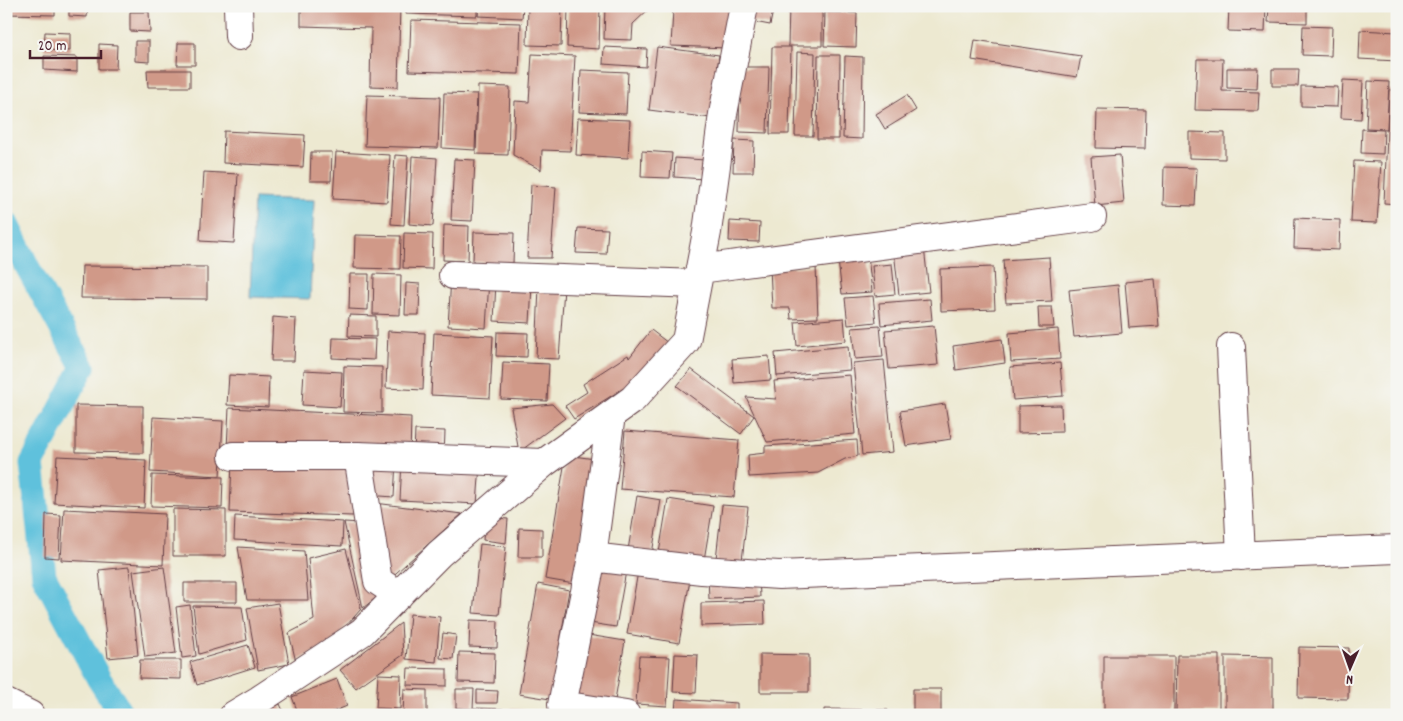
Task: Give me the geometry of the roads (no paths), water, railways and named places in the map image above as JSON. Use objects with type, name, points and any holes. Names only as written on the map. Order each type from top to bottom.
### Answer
[{"type":"street","points":[[238,6],[239,36]]},
{"type":"street","points":[[234,715],[362,632],[439,554],[544,462],[633,399],[686,341],[707,232],[723,114],[744,6]]},
{"type":"street","points":[[453,275],[699,277],[1092,217]]},
{"type":"street","points":[[1231,347],[1241,556]]},
{"type":"street","points":[[611,415],[592,557],[562,705],[626,715]]},
{"type":"street","points":[[233,456],[358,456],[544,462]]},
{"type":"street","points":[[358,456],[378,581],[398,595]]},
{"type":"street","points":[[592,557],[702,570],[780,574],[1397,549]]},
{"type":"street","points":[[6,703],[30,715]]},
{"type":"water","points":[[254,198],[314,200],[310,299],[250,297]]},
{"type":"waterway","points":[[6,223],[28,268],[83,367],[32,463],[44,576],[99,679],[122,715]]}]
